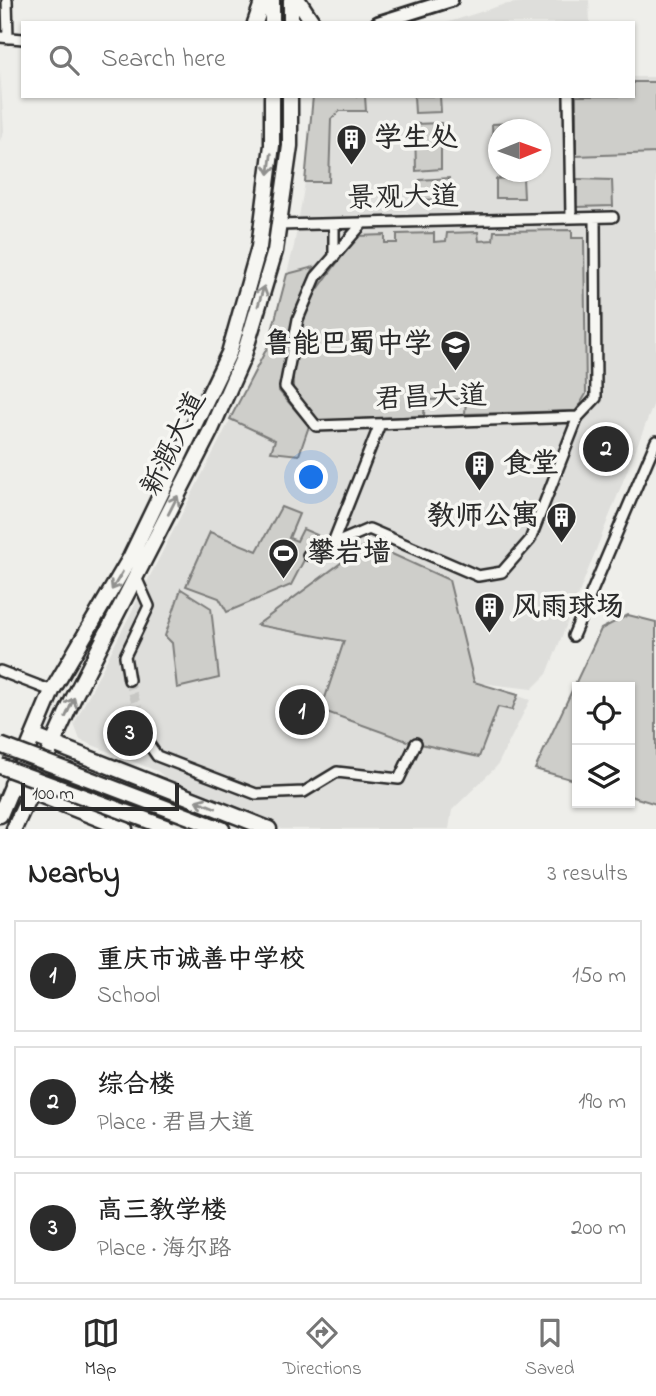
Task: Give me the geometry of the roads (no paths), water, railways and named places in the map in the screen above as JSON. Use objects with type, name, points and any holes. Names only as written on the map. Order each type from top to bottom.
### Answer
[{"type":"main road","points":[[256,21],[263,0]]},
{"type":"main road","points":[[272,0],[272,21]]},
{"type":"main road","points":[[291,0],[291,21]]},
{"type":"main road","points":[[298,0],[312,21]]},
{"type":"main road","name":"新溉大道","points":[[0,815],[52,691],[130,558],[229,353],[259,247],[272,145],[272,98]]},
{"type":"main road","name":"新溉大道","points":[[14,829],[136,577],[210,432],[243,358],[275,251],[290,146],[290,98]]},
{"type":"main road","points":[[33,736],[269,829]]},
{"type":"main road","points":[[0,745],[215,826]]},
{"type":"main road","points":[[0,766],[171,829]]},
{"type":"main road","points":[[12,784],[125,829]]},
{"type":"street","points":[[4,37],[7,0]]},
{"type":"street","points":[[384,21],[451,0]]},
{"type":"street","points":[[569,98],[571,218]]},
{"type":"street","name":"景观大道","points":[[278,225],[613,217]]},
{"type":"street","points":[[308,555],[369,529],[478,576],[502,572],[530,540],[578,417],[596,398],[595,218]]},
{"type":"street","points":[[334,223],[334,257]]},
{"type":"street","name":"君昌大道","points":[[363,223],[316,277],[298,319],[285,387],[316,426],[578,417]]},
{"type":"street","points":[[332,545],[380,424]]},
{"type":"street","points":[[573,636],[656,441]]},
{"type":"street","points":[[129,680],[125,656],[149,606],[136,577]]},
{"type":"street","points":[[0,671],[52,691]]},
{"type":"street","points":[[148,743],[157,756],[256,794],[303,792],[337,772],[399,779],[416,743]]},
{"type":"tunnel","points":[[129,680],[148,743]]},
{"type":"place","name":"学生处","points":[[351,166]]},
{"type":"place","name":"鲁能巴蜀中学","points":[[455,372]]},
{"type":"place","name":"综合楼","points":[[606,449]]},
{"type":"place","name":"食堂","points":[[480,492]]},
{"type":"place","name":"教师公寓","points":[[562,544]]},
{"type":"place","name":"攀岩墙","points":[[284,581]]},
{"type":"place","name":"风雨球场","points":[[489,635]]},
{"type":"place","name":"重庆市诚善中学校","points":[[302,712]]},
{"type":"place","name":"高三教学楼","points":[[130,733]]}]
